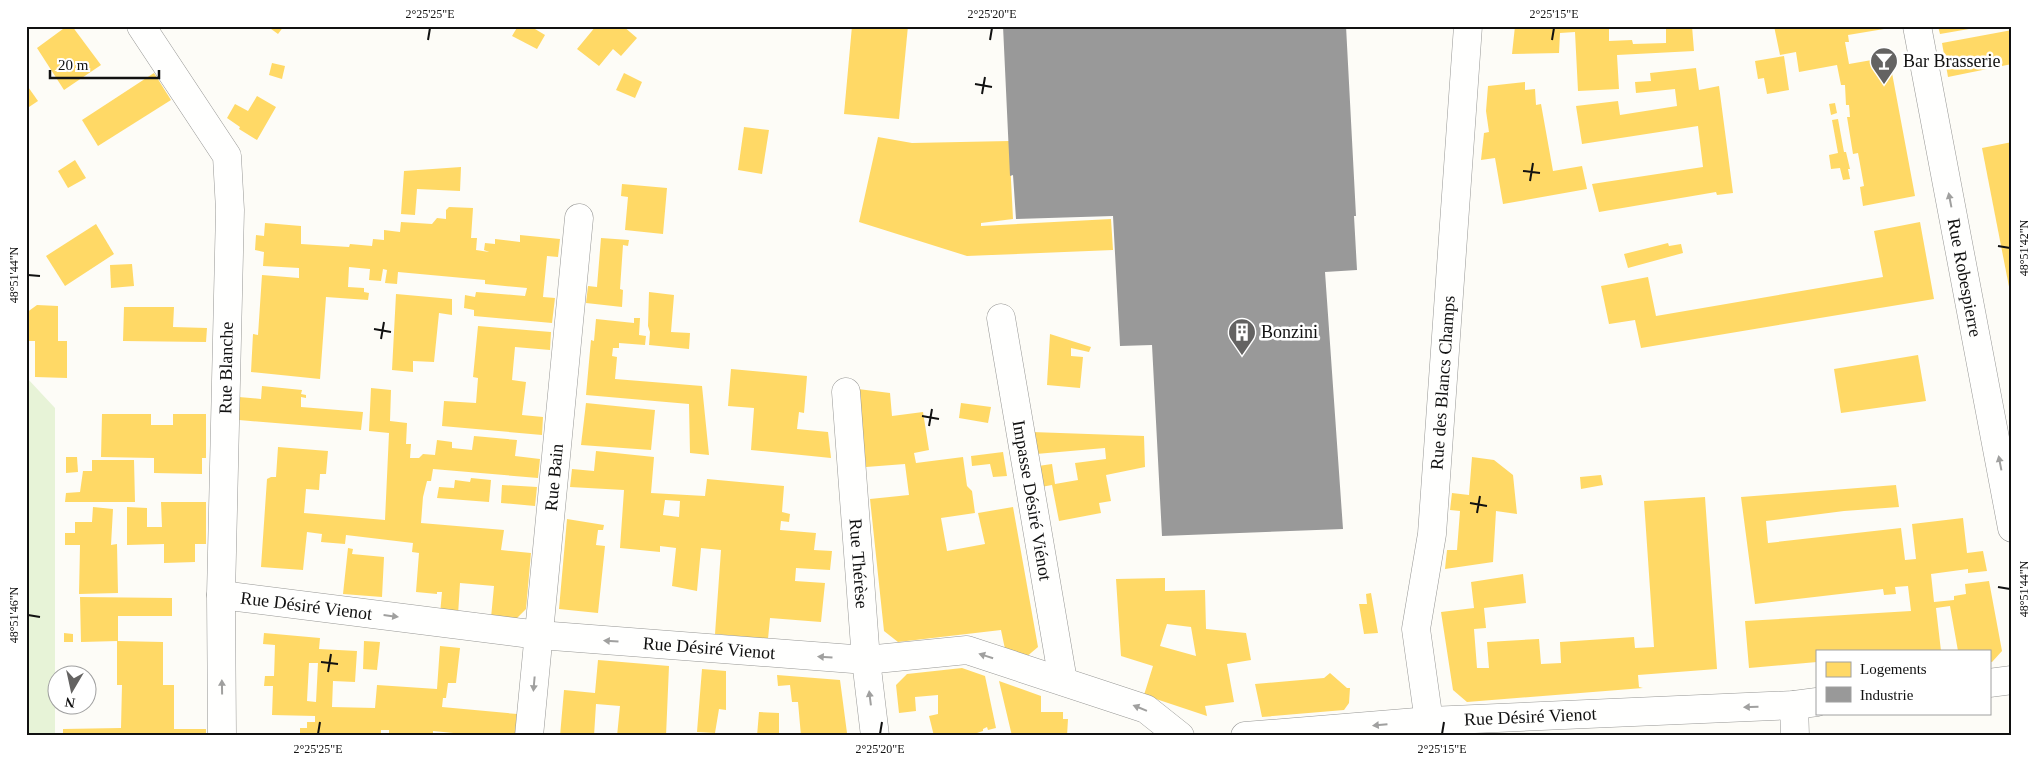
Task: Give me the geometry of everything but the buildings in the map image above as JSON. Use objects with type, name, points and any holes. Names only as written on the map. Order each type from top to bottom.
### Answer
[{"type":"street","name":"Rue Blanche","points":[[141,26],[227,156],[230,220],[221,595],[222,736]]},
{"type":"street","name":"Rue des Blancs Champs","points":[[1430,728],[1416,629],[1432,534],[1468,26]]},
{"type":"street","name":"Rue Robespierre","points":[[1918,26],[2012,528]]},
{"type":"street","name":"Rue Bain","points":[[530,736],[579,218]]},
{"type":"street","name":"Impasse Désiré Viénot","points":[[1001,318],[1063,681]]},
{"type":"street","name":"Rue Thérèse","points":[[846,392],[866,660],[875,736]]},
{"type":"street","name":"Rue Désiré Vienot","points":[[221,595],[539,635],[866,660],[967,650],[1146,709],[1180,736]]},
{"type":"street","points":[[1990,683],[2012,680]]},
{"type":"street","name":"Rue Désiré Vienot","points":[[1246,736],[1430,728],[1805,704]]},
{"type":"street","points":[[1795,736],[1805,704]]},
{"type":"green space","points":[[26,377],[55,408],[55,664],[48,664],[48,714],[55,714],[55,736],[26,736]]},
{"type":"place","name":"Bar Brasserie","points":[[1884,85]]},
{"type":"place","name":"Bonzini","points":[[1242,356]]}]
